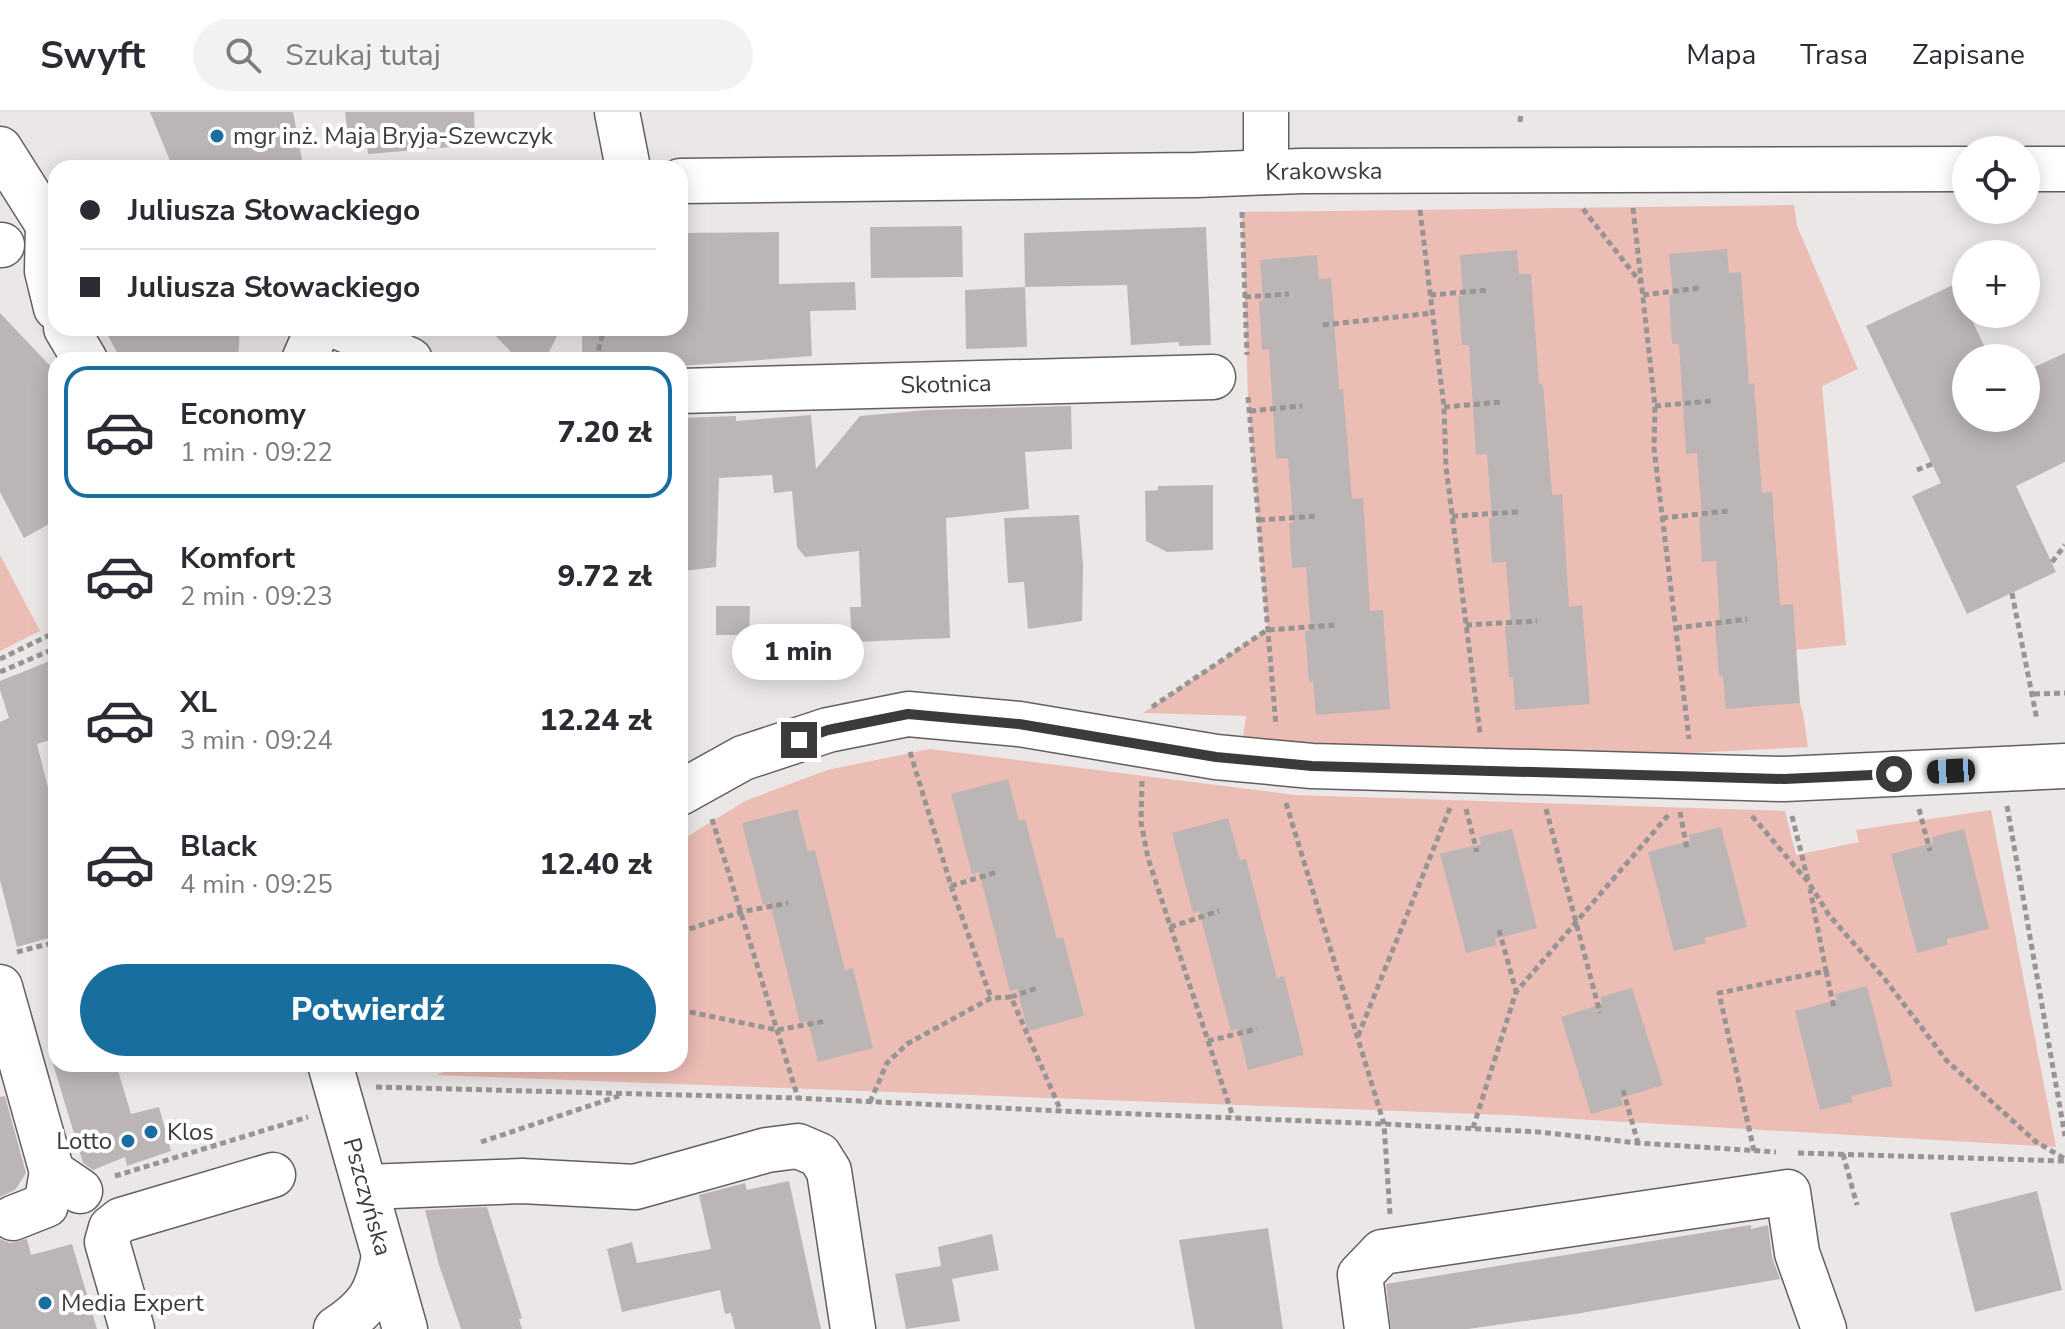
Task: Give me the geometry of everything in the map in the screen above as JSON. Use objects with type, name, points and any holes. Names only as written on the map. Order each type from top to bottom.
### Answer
[{"type":"street","points":[[617,112],[626,160]]},
{"type":"street","points":[[1266,112],[1266,172]]},
{"type":"street","points":[[0,149],[48,218]]},
{"type":"street","name":"Krakowska","points":[[688,181],[1266,172],[1952,169]]},
{"type":"street","points":[[2040,169],[2065,169]]},
{"type":"street","points":[[358,336],[393,352]]},
{"type":"street","name":"Skotnica","points":[[688,391],[1236,377]]},
{"type":"street","points":[[695,802],[743,758],[828,730],[908,714],[1019,724],[1216,757],[1468,788],[1694,777],[1784,779],[2065,766]]},
{"type":"street","points":[[10,969],[41,1195]]},
{"type":"street","name":"Pszczyńska","points":[[332,1072],[405,1329]]},
{"type":"street","points":[[366,1187],[522,1181],[635,1187],[767,1150],[798,1146],[819,1155],[829,1171],[853,1329]]},
{"type":"street","points":[[132,1329],[107,1242],[111,1228],[121,1220],[273,1175]]},
{"type":"street","points":[[1367,1329],[1360,1275],[1382,1252],[1788,1192],[1797,1253],[1824,1329]]},
{"type":"street","points":[[336,1329],[368,1303],[379,1283],[384,1256]]},
{"type":"path","points":[[1520,122],[1521,112]]},
{"type":"path","points":[[1633,207],[1655,406],[1654,448],[1694,777]]},
{"type":"path","points":[[1583,208],[1642,284]]},
{"type":"path","points":[[1420,210],[1444,407],[1446,467],[1466,625],[1468,788],[1477,852]]},
{"type":"path","points":[[1242,212],[1245,297],[1236,377],[1250,411],[1281,787],[1384,1124],[1393,1251]]},
{"type":"path","points":[[1643,295],[1699,288]]},
{"type":"path","points":[[1430,295],[1489,290]]},
{"type":"path","points":[[1245,297],[1289,294]]},
{"type":"path","points":[[1323,325],[1433,313]]},
{"type":"path","points":[[1655,406],[1712,401]]},
{"type":"path","points":[[1444,407],[1502,402]]},
{"type":"path","points":[[1250,411],[1302,406]]},
{"type":"path","points":[[1917,470],[1932,464]]},
{"type":"path","points":[[1662,518],[1728,511]]},
{"type":"path","points":[[1452,516],[1518,512]]},
{"type":"path","points":[[1259,520],[1318,516]]},
{"type":"path","points":[[2052,562],[2065,545]]},
{"type":"path","points":[[2012,593],[2037,720]]},
{"type":"path","points":[[1676,628],[1747,619]]},
{"type":"path","points":[[1466,625],[1537,621]]},
{"type":"path","points":[[1233,1117],[1148,858],[1141,822],[1143,713],[1267,630],[1337,625]]},
{"type":"path","points":[[0,659],[48,636]]},
{"type":"path","points":[[0,672],[48,651]]},
{"type":"path","points":[[2034,694],[2065,693]]},
{"type":"path","points":[[908,746],[951,886],[991,998]]},
{"type":"path","points":[[1358,1037],[1468,788]]},
{"type":"path","points":[[2006,798],[2065,1136]]},
{"type":"path","points":[[1543,800],[1600,1013]]},
{"type":"path","points":[[1916,801],[1930,851]]},
{"type":"path","points":[[695,802],[741,912],[798,1098]]},
{"type":"path","points":[[1473,1128],[1516,992],[1678,804],[1687,849]]},
{"type":"path","points":[[1742,805],[1809,883],[1829,915],[1884,978],[1947,1061],[2035,1141],[2065,1160]]},
{"type":"path","points":[[1790,806],[1834,1008]]},
{"type":"path","points":[[951,886],[997,872]]},
{"type":"path","points":[[688,929],[741,912],[788,903]]},
{"type":"path","points":[[1170,927],[1219,911]]},
{"type":"path","points":[[1499,930],[1516,992]]},
{"type":"path","points":[[10,969],[48,947]]},
{"type":"path","points":[[1754,1151],[1719,993],[1826,971]]},
{"type":"path","points":[[870,1102],[887,1063],[907,1044],[991,998],[1011,997],[1037,988]]},
{"type":"path","points":[[1011,997],[1061,1111]]},
{"type":"path","points":[[688,1012],[777,1030],[826,1021]]},
{"type":"path","points":[[1208,1041],[1257,1029]]},
{"type":"path","points":[[374,1087],[798,1098],[1473,1128],[1754,1151],[2065,1160]]},
{"type":"path","points":[[1623,1090],[1638,1143]]},
{"type":"path","points":[[475,1143],[626,1093]]},
{"type":"path","points":[[260,1131],[311,1116]]},
{"type":"path","points":[[1843,1154],[1857,1205]]},
{"type":"shaded area","points":[[1794,205],[1797,226],[1858,369],[1822,386],[1846,645],[1784,651],[1803,713],[1808,747],[1690,753],[1483,755],[1242,745],[1246,716],[1143,713],[1267,629],[1248,399],[1242,212]]},
{"type":"shaded area","points":[[0,555],[40,631],[0,651]]},
{"type":"shaded area","points":[[930,749],[1296,795],[1785,811],[1796,855],[1859,842],[1856,830],[1991,810],[2056,1147],[1507,1115],[436,1075],[444,1072],[688,1072],[688,836],[745,801],[827,770]]},
{"type":"building","points":[[150,112],[293,112],[302,160],[170,160]]},
{"type":"building","points":[[345,112],[474,112],[475,145],[368,154],[367,145],[349,147]]},
{"type":"building","points":[[962,226],[963,277],[871,278],[870,227]]},
{"type":"building","points":[[1206,227],[1211,345],[1179,346],[1179,342],[1131,345],[1127,285],[1025,287],[1024,233]]},
{"type":"building","points":[[779,232],[779,284],[855,282],[856,310],[810,311],[812,356],[688,365],[688,352],[582,352],[582,336],[688,336],[688,233]]},
{"type":"building","points":[[1727,249],[1729,273],[1741,272],[1749,384],[1754,383],[1762,493],[1772,492],[1780,605],[1793,604],[1800,703],[1726,709],[1723,676],[1719,676],[1715,625],[1720,624],[1716,561],[1702,562],[1697,453],[1686,454],[1679,344],[1672,344],[1669,295],[1673,294],[1669,254]]},
{"type":"building","points":[[1517,250],[1519,274],[1531,274],[1539,384],[1543,384],[1552,495],[1562,494],[1569,607],[1582,605],[1590,704],[1515,710],[1505,626],[1511,626],[1506,562],[1492,563],[1487,454],[1476,455],[1469,345],[1462,345],[1458,296],[1463,296],[1460,255]]},
{"type":"building","points":[[1317,255],[1319,279],[1331,278],[1339,389],[1343,389],[1352,499],[1363,498],[1370,611],[1383,610],[1390,709],[1316,715],[1313,681],[1309,682],[1305,631],[1311,630],[1306,567],[1292,568],[1289,523],[1293,523],[1288,458],[1276,459],[1269,349],[1262,350],[1259,301],[1263,301],[1260,260]]},
{"type":"building","points":[[1952,285],[1952,328],[1976,328],[1983,344],[1952,344],[1952,432],[2040,432],[2040,365],[2065,353],[2065,462],[2016,486],[2056,572],[1967,614],[1912,496],[1941,483],[1866,326]]},
{"type":"building","points":[[1025,287],[1027,347],[966,349],[965,290]]},
{"type":"building","points":[[0,313],[48,364],[48,524],[24,538],[0,492]]},
{"type":"building","points":[[108,336],[240,336],[238,352],[117,352]]},
{"type":"building","points":[[496,336],[557,336],[549,352],[511,352]]},
{"type":"building","points":[[1071,406],[1072,449],[1025,452],[1029,509],[946,518],[950,638],[852,642],[850,607],[861,607],[859,551],[805,557],[797,547],[792,491],[774,493],[772,475],[719,478],[716,567],[688,570],[688,418],[736,416],[736,421],[811,415],[816,469],[860,416],[928,410]]},
{"type":"building","points":[[1213,485],[1213,550],[1167,552],[1146,541],[1145,491],[1158,490],[1158,486]]},
{"type":"building","points":[[1079,515],[1083,565],[1082,621],[1028,629],[1024,582],[1008,583],[1004,518]]},
{"type":"building","points":[[716,606],[750,606],[749,635],[716,635]]},
{"type":"building","points":[[48,662],[48,741],[37,744],[48,788],[48,938],[17,947],[0,880],[0,722],[9,718],[0,681]]},
{"type":"building","points":[[1008,779],[1019,821],[1025,819],[1057,939],[1063,937],[1084,1016],[1028,1031],[1017,989],[1010,991],[979,872],[972,874],[951,794]]},
{"type":"building","points":[[797,809],[808,852],[815,850],[845,970],[853,968],[873,1048],[818,1062],[808,1021],[800,1023],[770,903],[763,905],[742,823]]},
{"type":"building","points":[[1228,818],[1240,860],[1246,859],[1277,978],[1284,976],[1304,1055],[1248,1070],[1238,1029],[1231,1031],[1199,911],[1193,913],[1172,833]]},
{"type":"building","points":[[1721,827],[1747,927],[1704,938],[1706,943],[1674,951],[1648,852],[1690,841],[1689,835]]},
{"type":"building","points":[[1512,829],[1537,928],[1495,939],[1497,945],[1466,953],[1440,854],[1481,844],[1479,837]]},
{"type":"building","points":[[1964,829],[1989,929],[1947,939],[1948,945],[1917,953],[1891,854],[1933,843],[1932,837]]},
{"type":"building","points":[[1867,986],[1893,1086],[1851,1096],[1853,1102],[1820,1110],[1795,1011],[1837,1000],[1835,994]]},
{"type":"building","points":[[1632,988],[1663,1085],[1621,1098],[1623,1105],[1591,1114],[1561,1017],[1602,1004],[1600,997]]},
{"type":"building","points":[[55,1072],[118,1072],[131,1114],[159,1107],[171,1151],[127,1166],[125,1157],[93,1170],[83,1163]]},
{"type":"building","points":[[5,1096],[26,1173],[15,1190],[0,1197],[0,1097]]},
{"type":"building","points":[[789,1181],[821,1329],[735,1329],[731,1313],[725,1314],[720,1290],[622,1312],[607,1249],[632,1242],[637,1263],[711,1249],[699,1195],[745,1183],[747,1190]]},
{"type":"building","points":[[2037,1191],[2062,1290],[1975,1312],[1950,1213]]},
{"type":"building","points":[[487,1207],[522,1318],[519,1319],[522,1329],[461,1329],[439,1265],[425,1210]]},
{"type":"building","points":[[1751,1225],[1751,1229],[1768,1225],[1772,1257],[1780,1279],[1468,1329],[1391,1329],[1386,1284]]},
{"type":"building","points":[[1268,1228],[1283,1329],[1195,1329],[1179,1240]]},
{"type":"building","points":[[992,1234],[999,1270],[952,1279],[960,1321],[906,1329],[895,1274],[941,1266],[938,1247]]},
{"type":"building","name":"Media Expert","points":[[0,1239],[10,1243],[27,1239],[31,1255],[72,1244],[97,1329],[0,1329]]},
{"type":"place","name":"mgr inż. Maja Bryja-Szewczyk","points":[[217,136]]},
{"type":"place","name":"Klos","points":[[151,1132]]},
{"type":"place","name":"Lotto","points":[[128,1141]]},
{"type":"place","name":"Media Expert","points":[[45,1303]]},
{"type":"route","points":[[799,740],[828,730],[908,714],[1019,724],[1216,757],[1312,766],[1784,779],[1894,774]]}]
